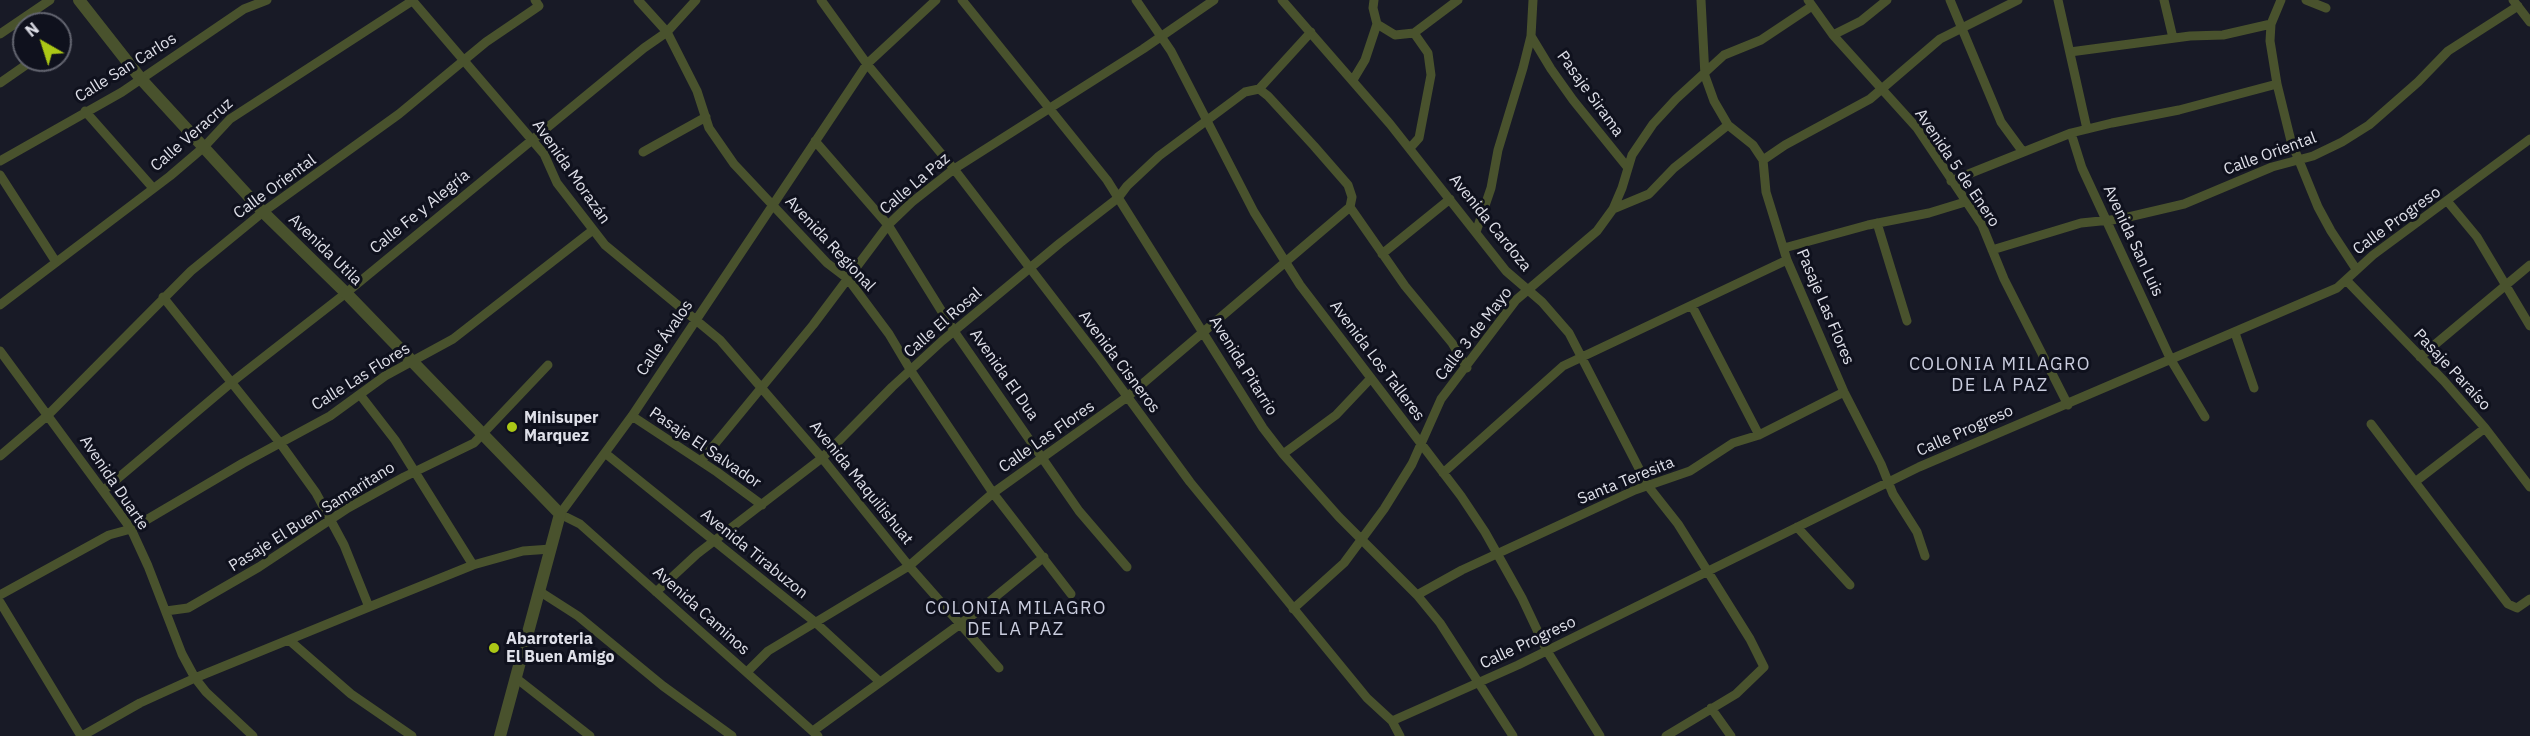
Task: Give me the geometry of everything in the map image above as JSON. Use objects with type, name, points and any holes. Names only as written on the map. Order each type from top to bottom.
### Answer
[{"type":"street","points":[[0,34],[50,0]]},
{"type":"street","name":"Avenida Utila","points":[[79,0],[141,79],[263,212],[346,293],[560,514]]},
{"type":"street","name":"Calle San Carlos","points":[[0,161],[122,92],[244,9],[267,0]]},
{"type":"street","name":"Avenida Morazán","points":[[412,0],[544,154],[557,183],[605,245],[697,320]]},
{"type":"street","name":"Calle Veracruz","points":[[0,305],[204,147],[230,119],[412,0]]},
{"type":"street","name":"Avenida Regional","points":[[638,0],[667,32],[697,91],[709,128],[734,164],[827,263],[848,279],[890,334],[911,371],[993,493],[1071,594]]},
{"type":"street","name":"Calle Fe y Alegría","points":[[104,490],[232,382],[346,293],[532,139],[667,32],[696,0]]},
{"type":"street","name":"Avenida Cisneros","points":[[821,0],[867,64],[954,169],[1099,358],[1190,482],[1367,698],[1392,722],[1400,736]]},
{"type":"street","name":"Calle Ávalos","points":[[500,736],[560,514],[632,416],[867,64],[936,0]]},
{"type":"street","name":"Avenida Pitarrio","points":[[962,0],[1107,180],[1263,428],[1283,454],[1361,540],[1417,595],[1440,623],[1513,736]]},
{"type":"street","name":"Avenida Los Talleres","points":[[1136,0],[1162,35],[1254,212],[1300,285],[1485,532],[1522,598],[1547,651],[1600,736]]},
{"type":"street","name":"Calle La Paz","points":[[701,461],[762,388],[888,225],[954,169],[1214,0]]},
{"type":"street","name":"Avenida Cardoza","points":[[1282,0],[1410,148],[1506,271],[1529,290],[1569,333],[1648,486],[1678,524],[1750,639],[1764,667],[1736,694],[1711,708]]},
{"type":"street","points":[[1353,80],[1365,60],[1377,24],[1373,8],[1374,0]]},
{"type":"street","points":[[1377,24],[1395,34],[1414,33],[1458,0]]},
{"type":"street","points":[[1476,232],[1491,188],[1498,150],[1531,36],[1533,0]]},
{"type":"street","points":[[1701,0],[1705,72],[1714,101],[1728,125],[1753,145],[1764,160],[1785,145],[1870,99],[1940,39],[2018,0]]},
{"type":"street","points":[[1833,35],[1861,21],[1887,0]]},
{"type":"street","points":[[1950,0],[2001,122],[2023,152]]},
{"type":"street","points":[[2058,0],[2087,129]]},
{"type":"street","points":[[2164,0],[2173,38]]},
{"type":"street","points":[[2281,0],[2271,24],[2270,40],[2277,84],[2291,141],[2331,231],[2356,269]]},
{"type":"street","points":[[2306,0],[2326,8]]},
{"type":"street","name":"Calle Oriental","points":[[0,456],[48,415],[191,271],[263,212],[399,114],[464,59],[537,3]]},
{"type":"street","points":[[1613,209],[1632,154],[1653,124],[1724,55],[1761,40],[1810,3]]},
{"type":"street","name":"Avenida 5 de Enero","points":[[1810,3],[1833,35],[1917,128],[1982,225],[2004,279],[2068,405]]},
{"type":"street","points":[[2515,3],[2530,22]]},
{"type":"street","name":"Calle Oriental","points":[[1992,250],[2081,223],[2184,204],[2272,167],[2299,160],[2342,142],[2369,125],[2418,82],[2448,51],[2515,3]]},
{"type":"street","points":[[2070,52],[2173,38],[2223,35],[2271,24]]},
{"type":"street","points":[[1311,32],[1259,89],[1268,96],[1348,185],[1352,197],[1350,207],[1405,286],[1434,318],[1467,368]]},
{"type":"street","points":[[1410,148],[1419,138],[1431,75],[1428,53],[1414,33]]},
{"type":"street","name":"Pasaje Sirama","points":[[1531,36],[1573,100],[1628,168]]},
{"type":"street","points":[[0,83],[16,72]]},
{"type":"street","points":[[1951,181],[2071,133],[2179,110],[2277,84]]},
{"type":"street","name":"Calle El Rosal","points":[[656,592],[697,554],[716,542],[822,458],[954,331],[1118,198],[1127,186],[1159,156],[1207,118],[1245,92],[1259,89]]},
{"type":"street","points":[[85,111],[153,188]]},
{"type":"street","points":[[643,152],[706,117]]},
{"type":"street","points":[[1613,209],[1649,194],[1674,168],[1728,125]]},
{"type":"street","name":"Avenida San Luis","points":[[2071,133],[2082,168],[2171,360],[2205,417]]},
{"type":"street","name":"Calle Progreso","points":[[1392,722],[1547,651],[1888,482],[2010,427],[2068,405],[2337,288],[2356,269],[2530,139]]},
{"type":"street","name":"Avenida El Dua","points":[[814,141],[888,225],[954,331],[1079,511],[1127,567]]},
{"type":"street","name":"Pasaje Las Flores","points":[[1764,160],[1766,192],[1787,260],[1844,392],[1893,494],[1917,532],[1925,556]]},
{"type":"street","points":[[0,175],[56,262]]},
{"type":"street","points":[[1382,254],[1450,198]]},
{"type":"street","points":[[1784,248],[1965,202]]},
{"type":"street","points":[[2448,202],[2477,237],[2530,326]]},
{"type":"street","name":"Calle Las Flores","points":[[747,672],[768,651],[909,566],[993,493],[1127,397],[1350,207]]},
{"type":"street","name":"Calle 3 de Mayo","points":[[1293,609],[1344,562],[1384,509],[1412,464],[1441,399],[1467,368],[1516,300],[1597,231],[1613,209]]},
{"type":"street","points":[[1878,223],[1907,321]]},
{"type":"street","name":"Calle Las Flores","points":[[0,595],[109,535],[131,529],[243,463],[330,416],[361,396],[385,376],[453,339],[593,230]]},
{"type":"street","points":[[1443,473],[1563,366],[1787,260]]},
{"type":"street","points":[[2420,357],[2530,265]]},
{"type":"street","name":"Pasaje Paraíso","points":[[2346,280],[2485,428],[2530,487]]},
{"type":"street","points":[[163,297],[280,443],[316,493],[353,564],[369,607]]},
{"type":"street","points":[[1692,306],[1759,435]]},
{"type":"street","name":"Avenida Maquilishuat","points":[[697,320],[720,340],[762,388],[909,566],[999,668]]},
{"type":"street","points":[[2235,333],[2254,388]]},
{"type":"street","name":"Avenida Duarte","points":[[0,351],[131,529],[182,654],[195,678],[206,692],[253,736]]},
{"type":"street","name":"Pasaje El Buen Samaritano","points":[[166,611],[188,609],[296,544],[330,520],[415,471],[474,443],[548,365]]},
{"type":"street","points":[[1283,454],[1336,415],[1371,378]]},
{"type":"street","name":"Santa Teresita","points":[[1417,595],[1497,554],[1648,486],[1690,471],[1733,443],[1759,435],[1844,392]]},
{"type":"street","points":[[361,396],[415,471],[474,565]]},
{"type":"street","name":"Pasaje El Salvador","points":[[632,416],[701,461],[762,505]]},
{"type":"street","points":[[2371,424],[2508,604],[2517,608],[2530,599]]},
{"type":"street","points":[[2415,482],[2485,428]]},
{"type":"street","name":"Avenida Tirabuzon","points":[[605,453],[815,622],[880,682]]},
{"type":"street","name":"Avenida Caminos","points":[[560,514],[580,524],[815,734]]},
{"type":"street","points":[[1797,527],[1850,585]]},
{"type":"street","points":[[0,602],[82,736],[140,703],[195,678],[474,565],[523,551],[551,549]]},
{"type":"street","points":[[815,734],[1044,557]]},
{"type":"street","points":[[539,591],[578,616],[663,686],[732,736]]},
{"type":"street","points":[[289,640],[351,694],[412,736]]},
{"type":"street","points":[[516,678],[590,736]]},
{"type":"street","points":[[1666,736],[1711,708],[1731,736]]},
{"type":"place","name":"Minisuper Marquez","points":[[512,427]]},
{"type":"place","name":"Abarroteria El Buen Amigo","points":[[494,648]]},
{"type":"district","name":"COLONIA MILAGRO DE LA PAZ","points":[[2000,376]]},
{"type":"district","name":"COLONIA MILAGRO DE LA PAZ","points":[[1016,619]]}]
